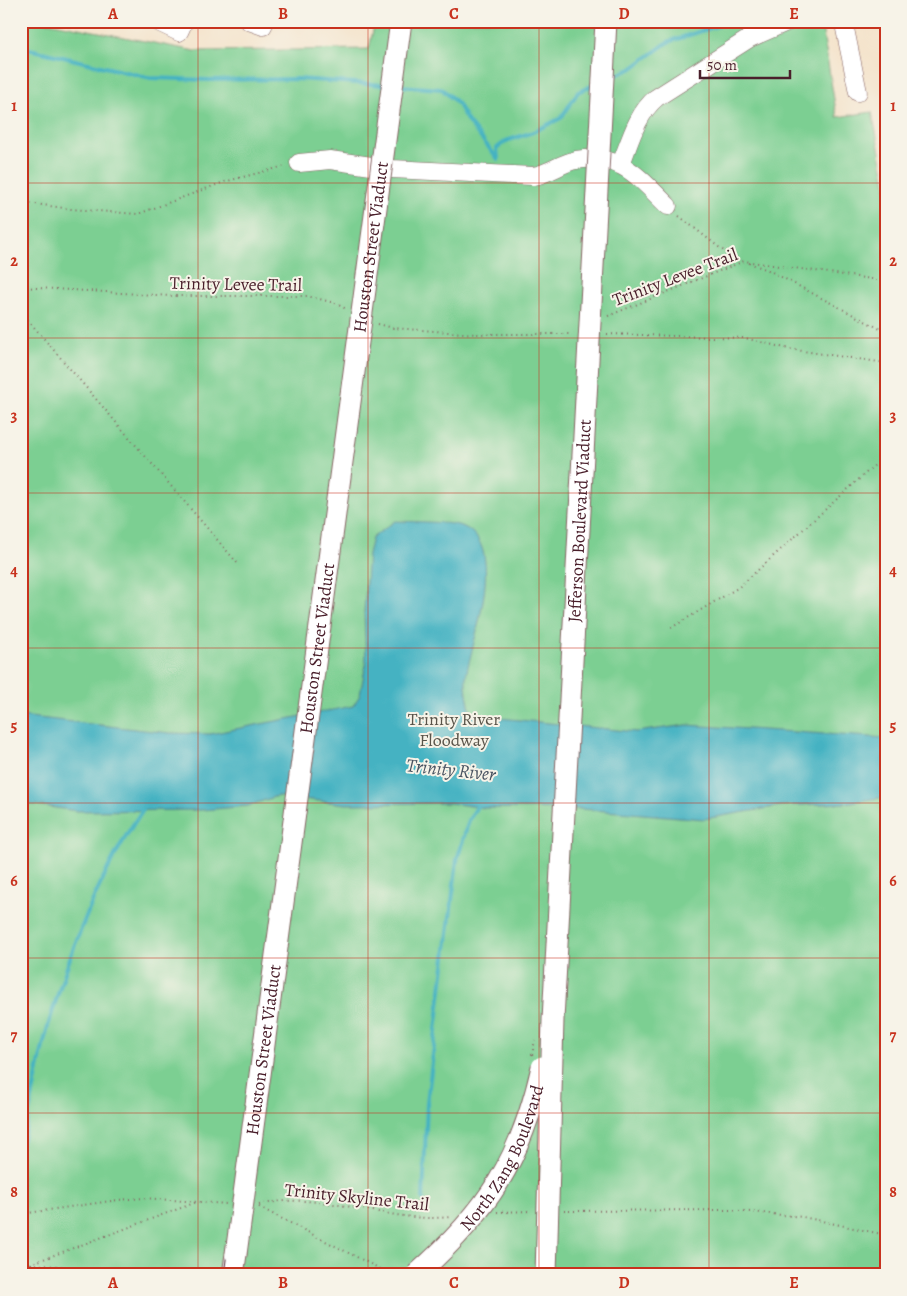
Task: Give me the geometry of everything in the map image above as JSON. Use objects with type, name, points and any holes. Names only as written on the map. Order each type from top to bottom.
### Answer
[{"type":"main road","name":"Houston Street Viaduct","points":[[232,1275],[401,21]]},
{"type":"main road","name":"Jefferson Boulevard Viaduct","points":[[553,1020],[606,21]]},
{"type":"main road","points":[[546,1275],[553,1020]]},
{"type":"main road","name":"North Zang Boulevard","points":[[412,1272],[473,1219],[500,1182],[517,1150],[535,1098],[553,1020]]},
{"type":"main road","points":[[549,1207],[555,1275]]},
{"type":"lane","points":[[158,22],[179,32],[184,21]]},
{"type":"lane","points":[[248,21],[263,26],[265,21]]},
{"type":"lane","points":[[621,164],[639,120],[656,98],[750,38],[789,21]]},
{"type":"lane","points":[[848,21],[845,29],[858,92]]},
{"type":"lane","points":[[299,163],[330,160],[392,169],[533,176],[543,174],[577,160],[621,164],[668,206]]},
{"type":"path","points":[[21,202],[71,209],[138,214],[224,182],[299,163]]},
{"type":"path","points":[[668,206],[725,252],[768,270],[886,332]]},
{"type":"path","name":"Trinity Levee Trail","points":[[601,319],[744,261],[886,281]]},
{"type":"path","name":"Trinity Levee Trail","points":[[21,287],[172,296],[307,296],[335,303],[350,311]]},
{"type":"path","points":[[21,312],[239,565]]},
{"type":"path","points":[[374,322],[393,328],[468,333],[575,334]]},
{"type":"path","points":[[565,333],[574,330],[574,340]]},
{"type":"path","name":"Trinity Levee Trail","points":[[604,334],[745,338],[789,349],[886,363]]},
{"type":"path","points":[[672,628],[739,587],[886,456]]},
{"type":"path","points":[[531,1063],[535,1037]]},
{"type":"path","points":[[21,1214],[143,1198],[236,1205]]},
{"type":"path","name":"Trinity Skyline Trail","points":[[343,1275],[382,1270],[257,1206],[277,1200],[297,1200],[375,1210],[417,1218],[458,1216]]},
{"type":"path","points":[[30,1264],[199,1201]]},
{"type":"path","points":[[497,1212],[549,1207],[730,1210],[803,1217],[886,1235]]},
{"type":"path","points":[[21,1263],[153,1275]]},
{"type":"path","points":[[402,1275],[412,1272]]},
{"type":"path","points":[[441,1274],[455,1275]]},
{"type":"green space","name":"Trinity River Floodway","points":[[21,21],[43,21],[195,51],[369,49],[375,21],[821,21],[837,117],[872,112],[886,183],[886,1275],[21,1275]]},
{"type":"water","name":"Trinity River","points":[[395,521],[441,523],[464,527],[477,538],[484,554],[486,574],[484,596],[466,677],[471,715],[636,732],[687,725],[886,738],[886,797],[844,803],[781,806],[704,819],[581,809],[485,808],[450,803],[346,804],[277,796],[248,806],[203,810],[77,811],[21,803],[21,716],[170,733],[210,734],[353,706],[360,695],[366,663],[364,612],[368,554],[372,538]]},
{"type":"waterway","points":[[609,78],[631,69],[668,42],[732,21]]},
{"type":"waterway","points":[[21,47],[151,78],[209,80],[298,79],[385,85]]},
{"type":"waterway","points":[[498,159],[497,148],[506,141],[533,132],[561,118],[578,92],[596,84]]},
{"type":"waterway","points":[[399,86],[442,89],[457,103],[468,122],[498,159]]},
{"type":"waterway","points":[[423,1199],[427,1103],[457,860],[469,820],[479,803]]},
{"type":"waterway","points":[[21,1146],[46,1032],[69,961],[101,882],[114,856],[144,808]]},
{"type":"tram line","points":[[224,1275],[391,21]]}]
